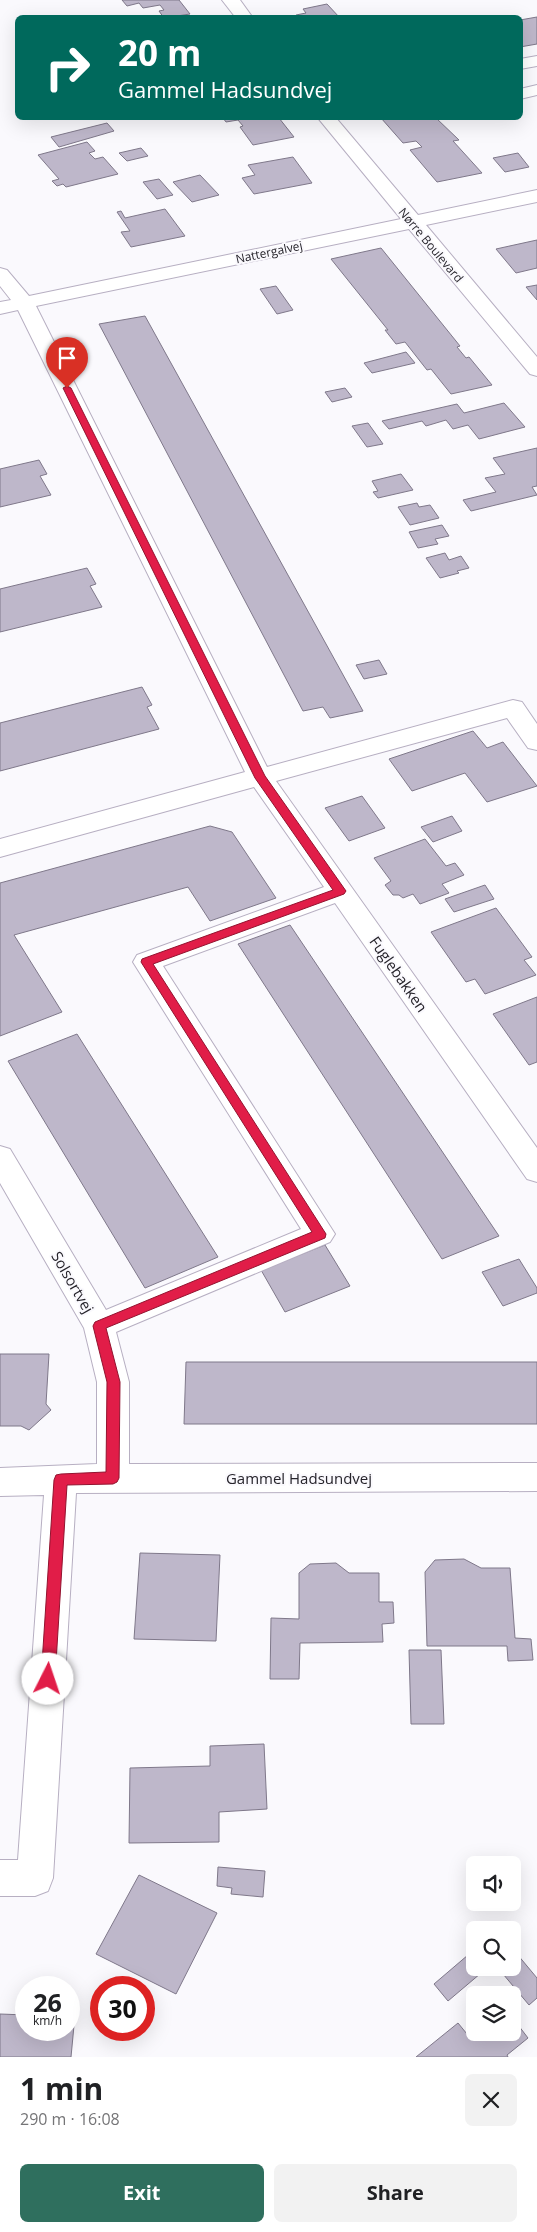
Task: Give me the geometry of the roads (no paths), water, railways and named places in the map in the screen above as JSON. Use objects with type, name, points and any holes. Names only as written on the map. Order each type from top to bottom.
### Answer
[{"type":"street","points":[[231,0],[243,15]]},
{"type":"street","points":[[523,63],[537,61]]},
{"type":"street","points":[[523,93],[537,90]]},
{"type":"street","name":"Nørre Boulevard","points":[[329,120],[537,370]]},
{"type":"street","name":"Nattergalvej","points":[[0,308],[537,196]]},
{"type":"street","name":"Fuglebakken","points":[[0,274],[24,302],[260,778],[537,1170]]},
{"type":"street","points":[[0,848],[513,708],[537,742]]},
{"type":"street","points":[[99,1326],[320,1234],[146,962],[340,891]]},
{"type":"street","name":"Solsortvej","points":[[0,1157],[99,1326],[113,1382],[113,1478]]},
{"type":"street","name":"Gammel Hadsundvej","points":[[0,1482],[113,1478],[537,1477]]},
{"type":"street","points":[[0,1878],[35,1878],[61,1480]]}]
